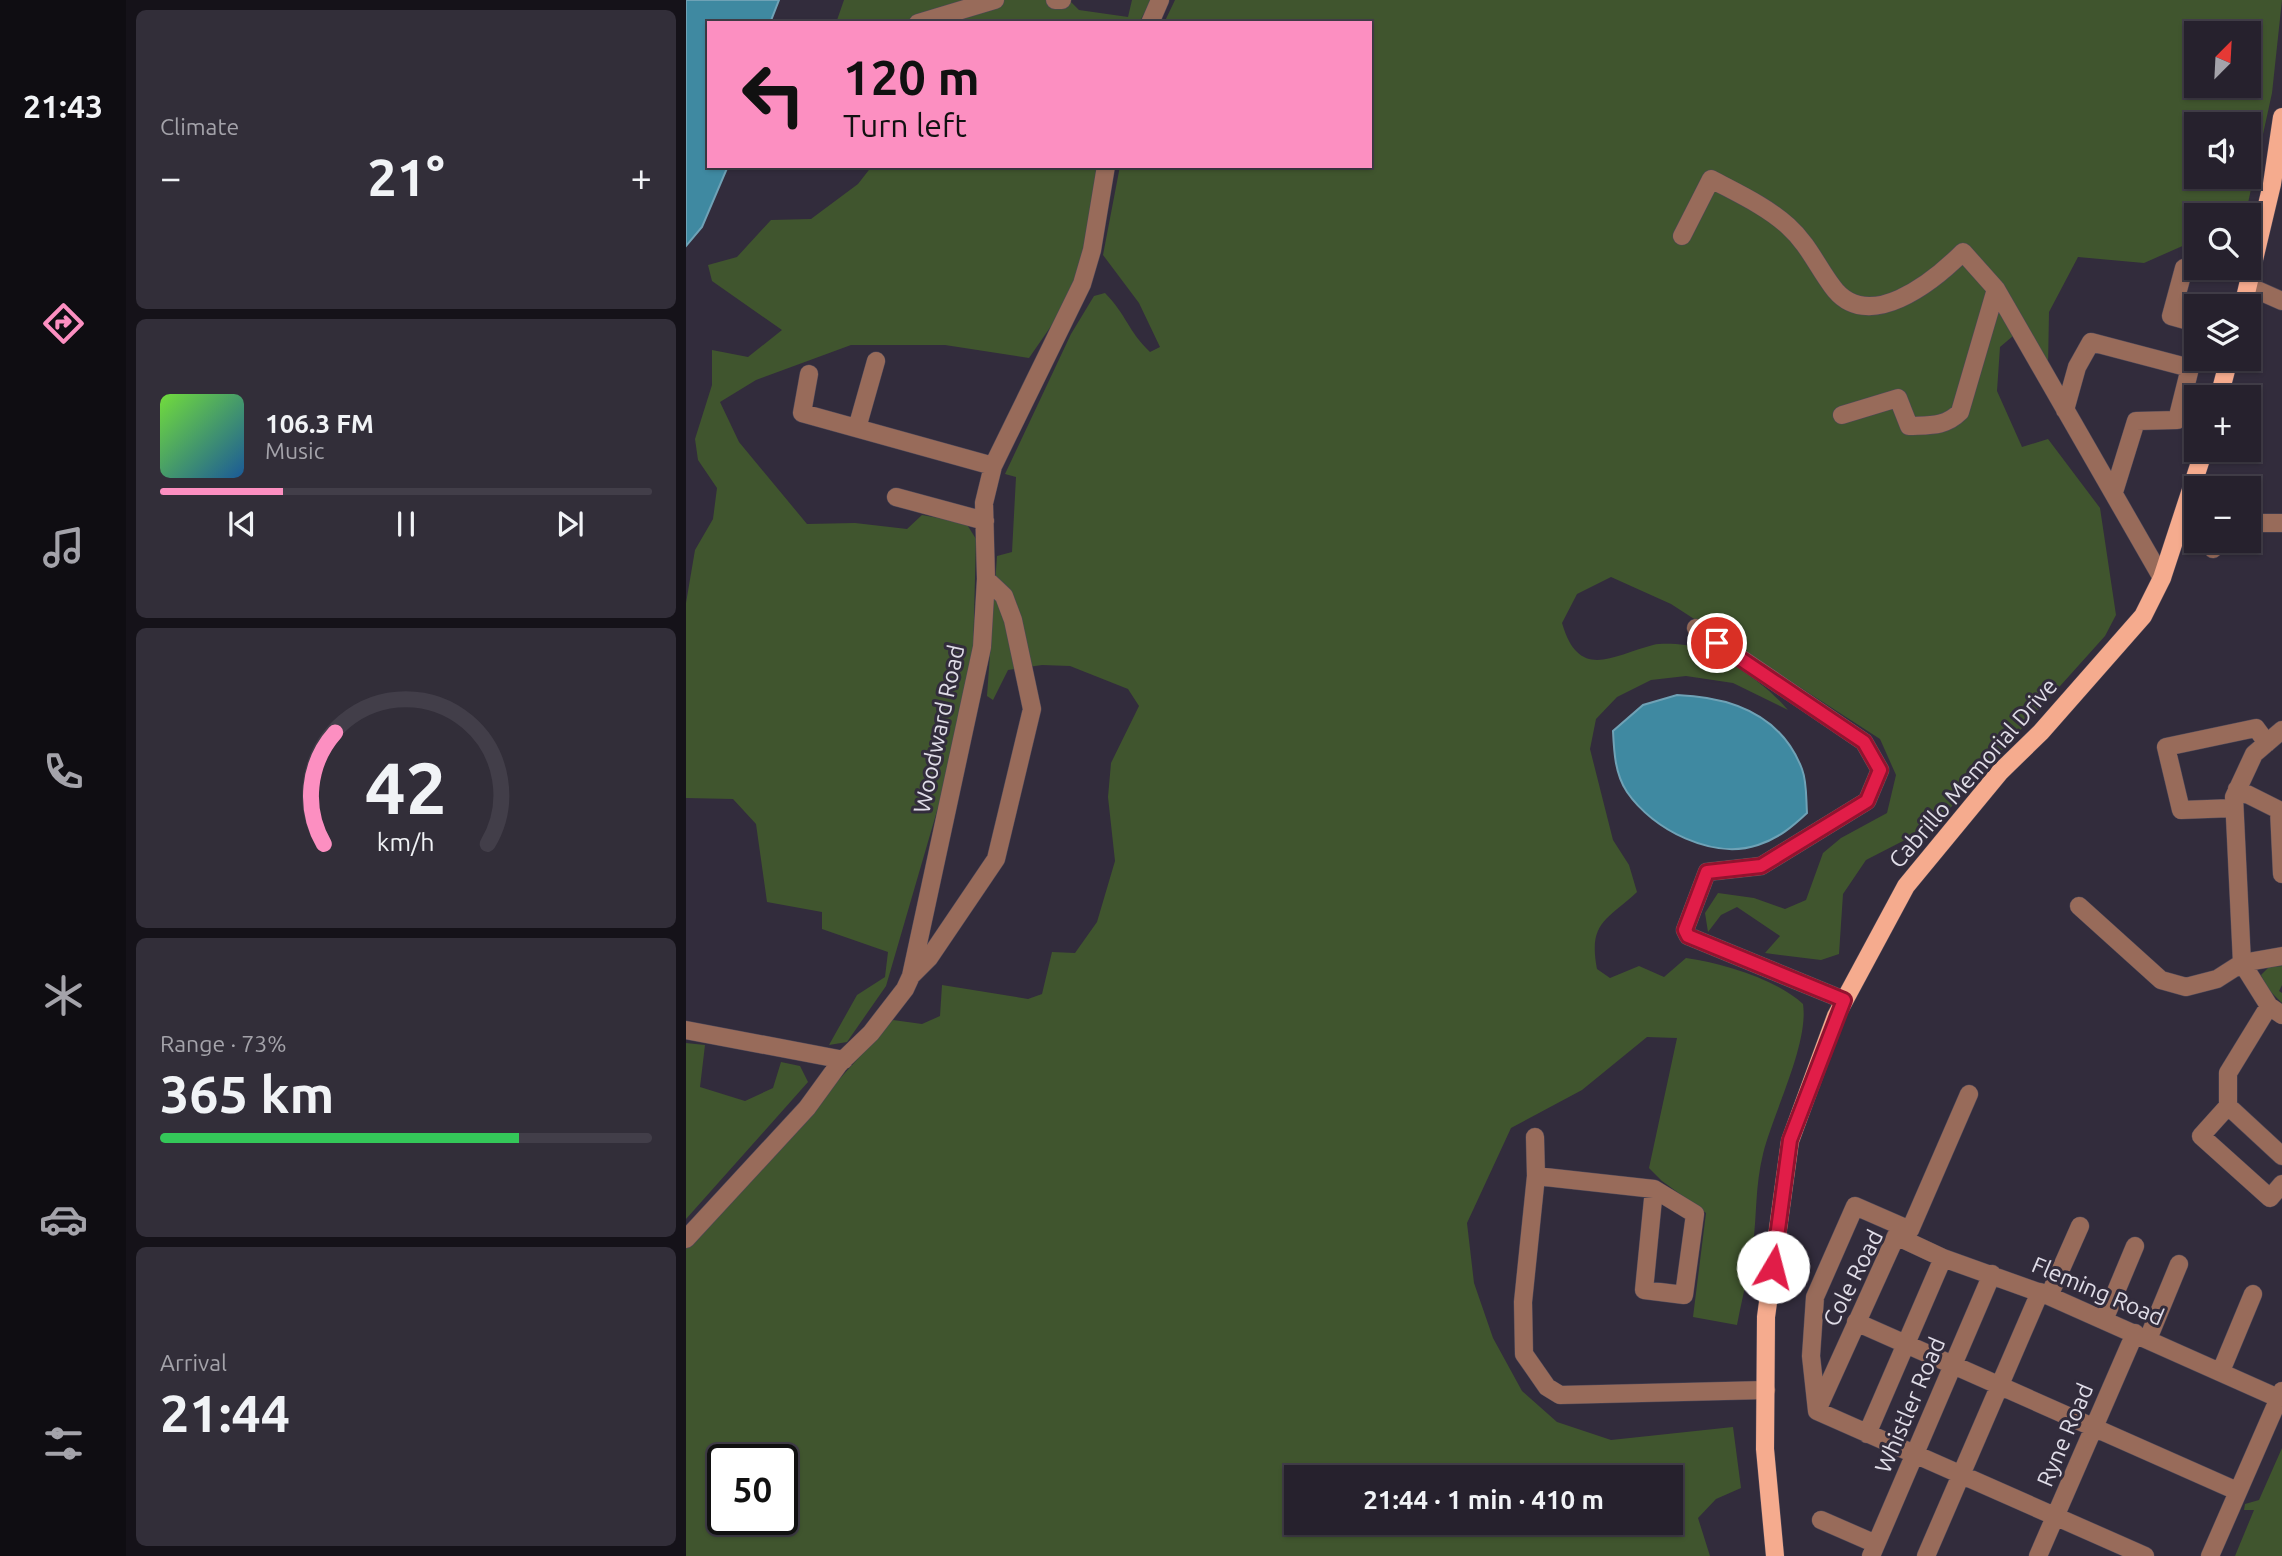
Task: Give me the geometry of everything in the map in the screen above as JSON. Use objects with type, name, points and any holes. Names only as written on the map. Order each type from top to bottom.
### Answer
[{"type":"main road","points":[[2246,294],[2272,184],[2282,117]]},
{"type":"main road","name":"Cabrillo Memorial Drive","points":[[1775,1556],[1766,1449],[1766,1317],[1790,1140],[1844,1000],[1906,886],[2000,772],[2041,732],[2143,616],[2162,578],[2200,462]]},
{"type":"street","points":[[925,21],[995,0]]},
{"type":"street","points":[[1055,0],[1062,0]]},
{"type":"street","points":[[1151,21],[1160,0]]},
{"type":"street","name":"Woodward Road","points":[[686,1239],[807,1108],[844,1060],[871,1033],[905,989],[911,976],[980,660],[986,579],[984,503],[993,466],[1082,284],[1092,250],[1106,168]]},
{"type":"street","points":[[1682,236],[1711,179],[1766,209],[1788,225],[1810,249],[1833,289],[1854,303],[1876,306],[1907,297],[1937,278],[1963,252],[1996,289],[2162,578]]},
{"type":"street","points":[[2184,268],[2171,316],[2184,320]]},
{"type":"street","points":[[2248,286],[2282,301]]},
{"type":"street","points":[[1842,415],[1898,398],[1909,426],[1951,421],[1960,412],[1996,289]]},
{"type":"street","points":[[2064,410],[2077,367],[2091,342],[2190,368],[2177,420],[2136,421],[2114,492]]},
{"type":"street","points":[[858,428],[876,361]]},
{"type":"street","points":[[809,374],[802,412],[993,466]]},
{"type":"street","points":[[896,497],[985,521]]},
{"type":"street","points":[[2261,523],[2282,523]]},
{"type":"street","points":[[911,976],[929,958],[996,859],[1032,709],[1013,620],[1004,596],[986,579]]},
{"type":"street","points":[[1696,628],[1864,742],[1880,770],[1867,801],[1761,866],[1707,872],[1685,930],[1688,936],[1844,1000]]},
{"type":"street","points":[[2234,808],[2181,810],[2166,747],[2256,728],[2267,743]]},
{"type":"street","points":[[2282,730],[2253,754],[2237,789],[2234,808],[2242,963],[2275,1010],[2228,1073],[2228,1106],[2201,1136],[2270,1198],[2282,1184]]},
{"type":"street","points":[[2237,789],[2279,810],[2282,874]]},
{"type":"street","points":[[2079,906],[2161,980],[2186,987],[2217,979],[2242,963],[2282,956]]},
{"type":"street","points":[[686,1030],[844,1060]]},
{"type":"street","name":"Cole Road","points":[[1817,1411],[1856,1322],[1903,1233],[1969,1094]]},
{"type":"street","points":[[2228,1106],[2282,1156]]},
{"type":"street","points":[[1535,1137],[1536,1176],[1523,1302],[1524,1354],[1547,1387],[1560,1395],[1766,1390]]},
{"type":"street","points":[[1536,1176],[1654,1189],[1695,1213],[1684,1296],[1644,1290],[1654,1189]]},
{"type":"street","name":"Fleming Road","points":[[1817,1411],[1811,1356],[1815,1297],[1855,1206],[1943,1258],[2045,1294],[2280,1395]]},
{"type":"street","points":[[1926,1556],[2000,1386],[2080,1226]]},
{"type":"street","points":[[2105,1320],[2135,1246]]},
{"type":"street","points":[[1867,1434],[1943,1258]]},
{"type":"street","name":"Ryne Road","points":[[2038,1556],[2095,1428],[2179,1264]]},
{"type":"street","name":"Whistler Road","points":[[1874,1550],[1992,1274]]},
{"type":"street","points":[[2221,1371],[2253,1294]]},
{"type":"street","points":[[1856,1322],[2237,1491]]},
{"type":"street","points":[[2210,1556],[2280,1395]]},
{"type":"street","points":[[1817,1411],[2145,1556]]},
{"type":"street","points":[[1821,1520],[1874,1550]]},
{"type":"green space","points":[[844,0],[1069,0],[1079,10],[1128,17],[1132,0],[1151,0],[1140,21],[837,21]]},
{"type":"green space","points":[[1175,0],[2282,0],[2272,93],[2261,143],[2261,112],[2184,112],[2184,189],[2251,189],[2248,203],[2184,203],[2184,245],[2144,263],[2078,257],[2049,312],[2048,366],[2026,325],[2000,347],[1997,391],[2022,447],[2048,439],[2100,508],[2116,615],[2105,636],[1936,824],[1866,860],[1843,894],[1839,954],[1821,960],[1765,953],[1780,936],[1737,907],[1721,915],[1708,932],[1705,913],[1718,893],[1754,898],[1785,909],[1806,900],[1823,853],[1841,838],[1887,813],[1896,775],[1880,739],[1671,604],[1611,577],[1577,594],[1562,623],[1569,641],[1578,653],[1588,659],[1611,658],[1660,644],[1685,645],[1712,653],[1755,680],[1788,710],[1733,683],[1686,676],[1651,680],[1617,697],[1596,719],[1590,749],[1613,840],[1629,865],[1637,892],[1602,923],[1595,941],[1597,969],[1610,978],[1639,966],[1664,977],[1686,958],[1700,960],[1764,980],[1803,1004],[1801,1039],[1796,1058],[1760,1166],[1753,1245],[1737,1325],[1693,1317],[1706,1213],[1662,1181],[1649,1168],[1677,1038],[1647,1037],[1582,1090],[1511,1128],[1467,1223],[1474,1283],[1493,1338],[1522,1391],[1557,1422],[1611,1440],[1733,1427],[1741,1488],[1716,1499],[1698,1518],[1710,1556],[686,1556],[686,1248],[893,1020],[922,1024],[940,1016],[942,985],[1028,999],[1042,994],[1052,952],[1075,953],[1097,922],[1115,861],[1108,797],[1111,763],[1139,706],[1128,689],[1070,666],[1042,665],[1008,670],[993,700],[987,696],[997,556],[1012,552],[1016,477],[1005,474],[1071,334],[1094,296],[1105,293],[1150,352],[1160,347],[1139,303],[1103,255],[1120,168],[1372,168],[1372,21],[1165,21]]},
{"type":"green space","points":[[870,168],[1100,168],[1080,266],[1058,316],[1029,358],[945,345],[851,345],[756,380],[720,402],[739,442],[807,524],[855,523],[907,529],[922,515],[966,523],[976,539],[973,656],[953,756],[886,986],[847,1042],[829,1045],[857,995],[885,977],[888,952],[822,929],[822,912],[767,902],[756,824],[733,799],[686,798],[686,603],[695,550],[713,519],[717,488],[698,460],[695,439],[712,385],[712,350],[748,357],[782,330],[712,281],[708,265],[737,257],[771,220],[811,219],[858,184]]},
{"type":"green space","points":[[2282,966],[2282,985],[2279,991],[2282,993],[2282,1003],[2268,989],[2261,975],[2269,967]]},
{"type":"green space","points":[[686,1043],[705,1045],[700,1087],[745,1101],[773,1088],[781,1062],[800,1066],[808,1082],[686,1219]]},
{"type":"green space","points":[[2282,1448],[2282,1556],[2235,1556],[2254,1510],[2244,1510],[2245,1504],[2259,1500]]},
{"type":"water","points":[[686,0],[779,0],[771,21],[707,21],[707,168],[727,168],[702,227],[686,246]]},
{"type":"water","points":[[1677,695],[1697,696],[1735,705],[1767,722],[1793,750],[1802,769],[1806,785],[1807,813],[1772,839],[1741,849],[1704,845],[1685,838],[1668,829],[1638,806],[1620,778],[1613,731],[1643,705]]},
{"type":"route","points":[[1717,643],[1864,742],[1880,770],[1867,801],[1761,866],[1707,872],[1685,930],[1688,936],[1844,1000],[1790,1140],[1773,1267]]}]
